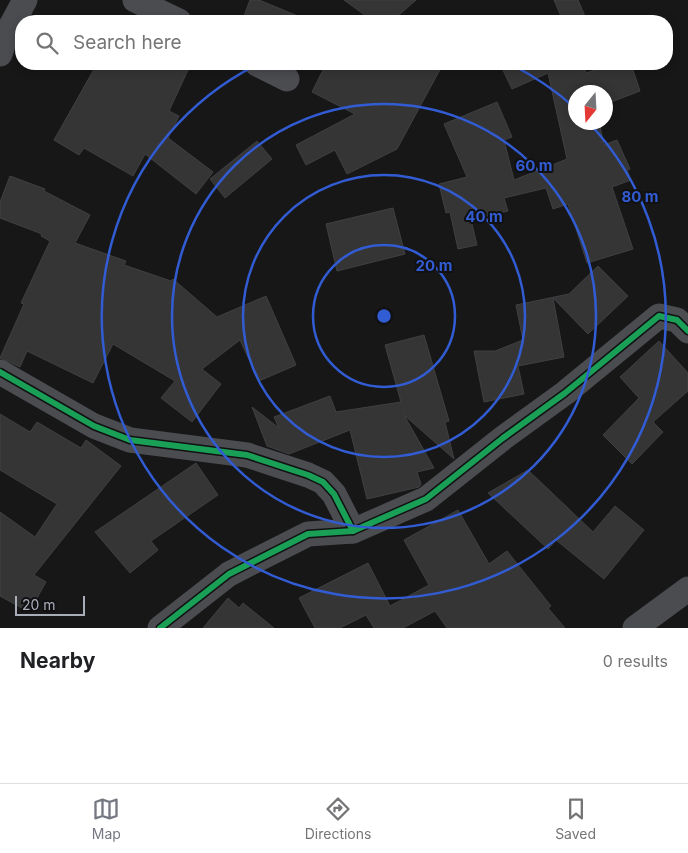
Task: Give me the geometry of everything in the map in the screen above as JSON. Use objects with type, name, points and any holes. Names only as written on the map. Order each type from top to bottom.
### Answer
[{"type":"street","points":[[17,15],[25,0]]},
{"type":"street","points":[[135,0],[166,15]]},
{"type":"street","points":[[0,54],[7,33],[15,18]]},
{"type":"street","points":[[269,70],[287,79]]},
{"type":"street","points":[[160,628],[229,574],[308,534],[353,531],[426,499],[503,438],[565,394],[659,316],[677,320],[688,331]]},
{"type":"street","points":[[0,372],[94,426],[130,440],[247,455],[308,475],[323,482],[334,494],[353,531]]},
{"type":"street","points":[[634,628],[688,589]]},
{"type":"building","points":[[250,0],[259,0],[295,15],[244,15]]},
{"type":"building","points":[[344,0],[416,0],[399,15],[365,15]]},
{"type":"building","points":[[554,0],[578,0],[584,15],[560,15]]},
{"type":"building","points":[[94,70],[188,70],[169,111],[179,116],[168,138],[213,172],[196,194],[145,154],[133,176],[84,148],[79,155],[54,140]]},
{"type":"building","points":[[323,70],[440,70],[397,149],[347,174],[335,150],[306,165],[296,145],[355,114],[312,92]]},
{"type":"building","points":[[503,70],[585,70],[586,73],[595,70],[633,70],[640,91],[613,101],[613,85],[568,85],[568,130],[601,130],[604,145],[617,140],[630,169],[627,170],[631,180],[612,187],[633,249],[587,263],[568,204],[553,209],[546,188],[504,198],[508,211],[471,220],[477,245],[458,249],[450,212],[446,213],[439,184],[467,177],[444,124],[497,102],[512,137],[504,140],[514,180],[567,159],[548,73],[512,89]]},
{"type":"building","points":[[257,141],[272,159],[225,198],[210,179]]},
{"type":"building","points":[[10,176],[45,189],[44,191],[90,215],[75,243],[126,261],[124,265],[171,281],[173,279],[217,317],[266,296],[296,365],[259,381],[240,340],[202,369],[221,384],[192,422],[161,398],[175,381],[113,344],[93,383],[27,351],[20,367],[0,358],[24,304],[21,303],[50,241],[41,236],[42,234],[0,218],[0,202]]},
{"type":"building","points":[[393,208],[405,254],[337,271],[326,224]]},
{"type":"building","points":[[598,266],[628,296],[588,334],[553,298],[564,357],[518,366],[524,394],[484,402],[474,351],[495,351],[523,340],[516,305],[569,294]]},
{"type":"building","points":[[424,335],[449,421],[445,422],[454,459],[404,415],[434,468],[417,472],[421,484],[419,487],[367,499],[350,430],[289,454],[267,446],[252,407],[279,428],[274,417],[330,396],[336,412],[401,402],[385,345]]},
{"type":"building","points":[[659,341],[688,373],[688,391],[653,422],[663,432],[632,464],[603,435],[639,398],[620,377]]},
{"type":"building","points":[[0,414],[30,432],[37,422],[81,448],[86,440],[121,466],[34,575],[46,582],[29,612],[0,596],[0,512],[35,537],[57,504],[0,470]]},
{"type":"building","points":[[196,463],[218,495],[151,541],[158,550],[130,573],[95,532]]},
{"type":"building","points":[[528,470],[593,532],[615,506],[644,530],[604,579],[556,540],[548,549],[488,493]]},
{"type":"building","points":[[458,510],[489,564],[507,551],[551,606],[548,608],[565,628],[447,628],[435,611],[403,628],[374,628],[366,615],[340,628],[315,628],[299,598],[368,563],[390,606],[429,585],[404,540]]},
{"type":"building","points":[[228,598],[239,608],[243,603],[274,628],[203,628]]},
{"type":"cycle path","points":[[160,628],[229,574],[308,534],[353,531],[426,499],[503,438],[565,393],[659,316],[677,320],[688,331]]},
{"type":"cycle path","points":[[0,372],[94,426],[130,440],[247,455],[308,475],[323,482],[334,494],[353,531]]}]
